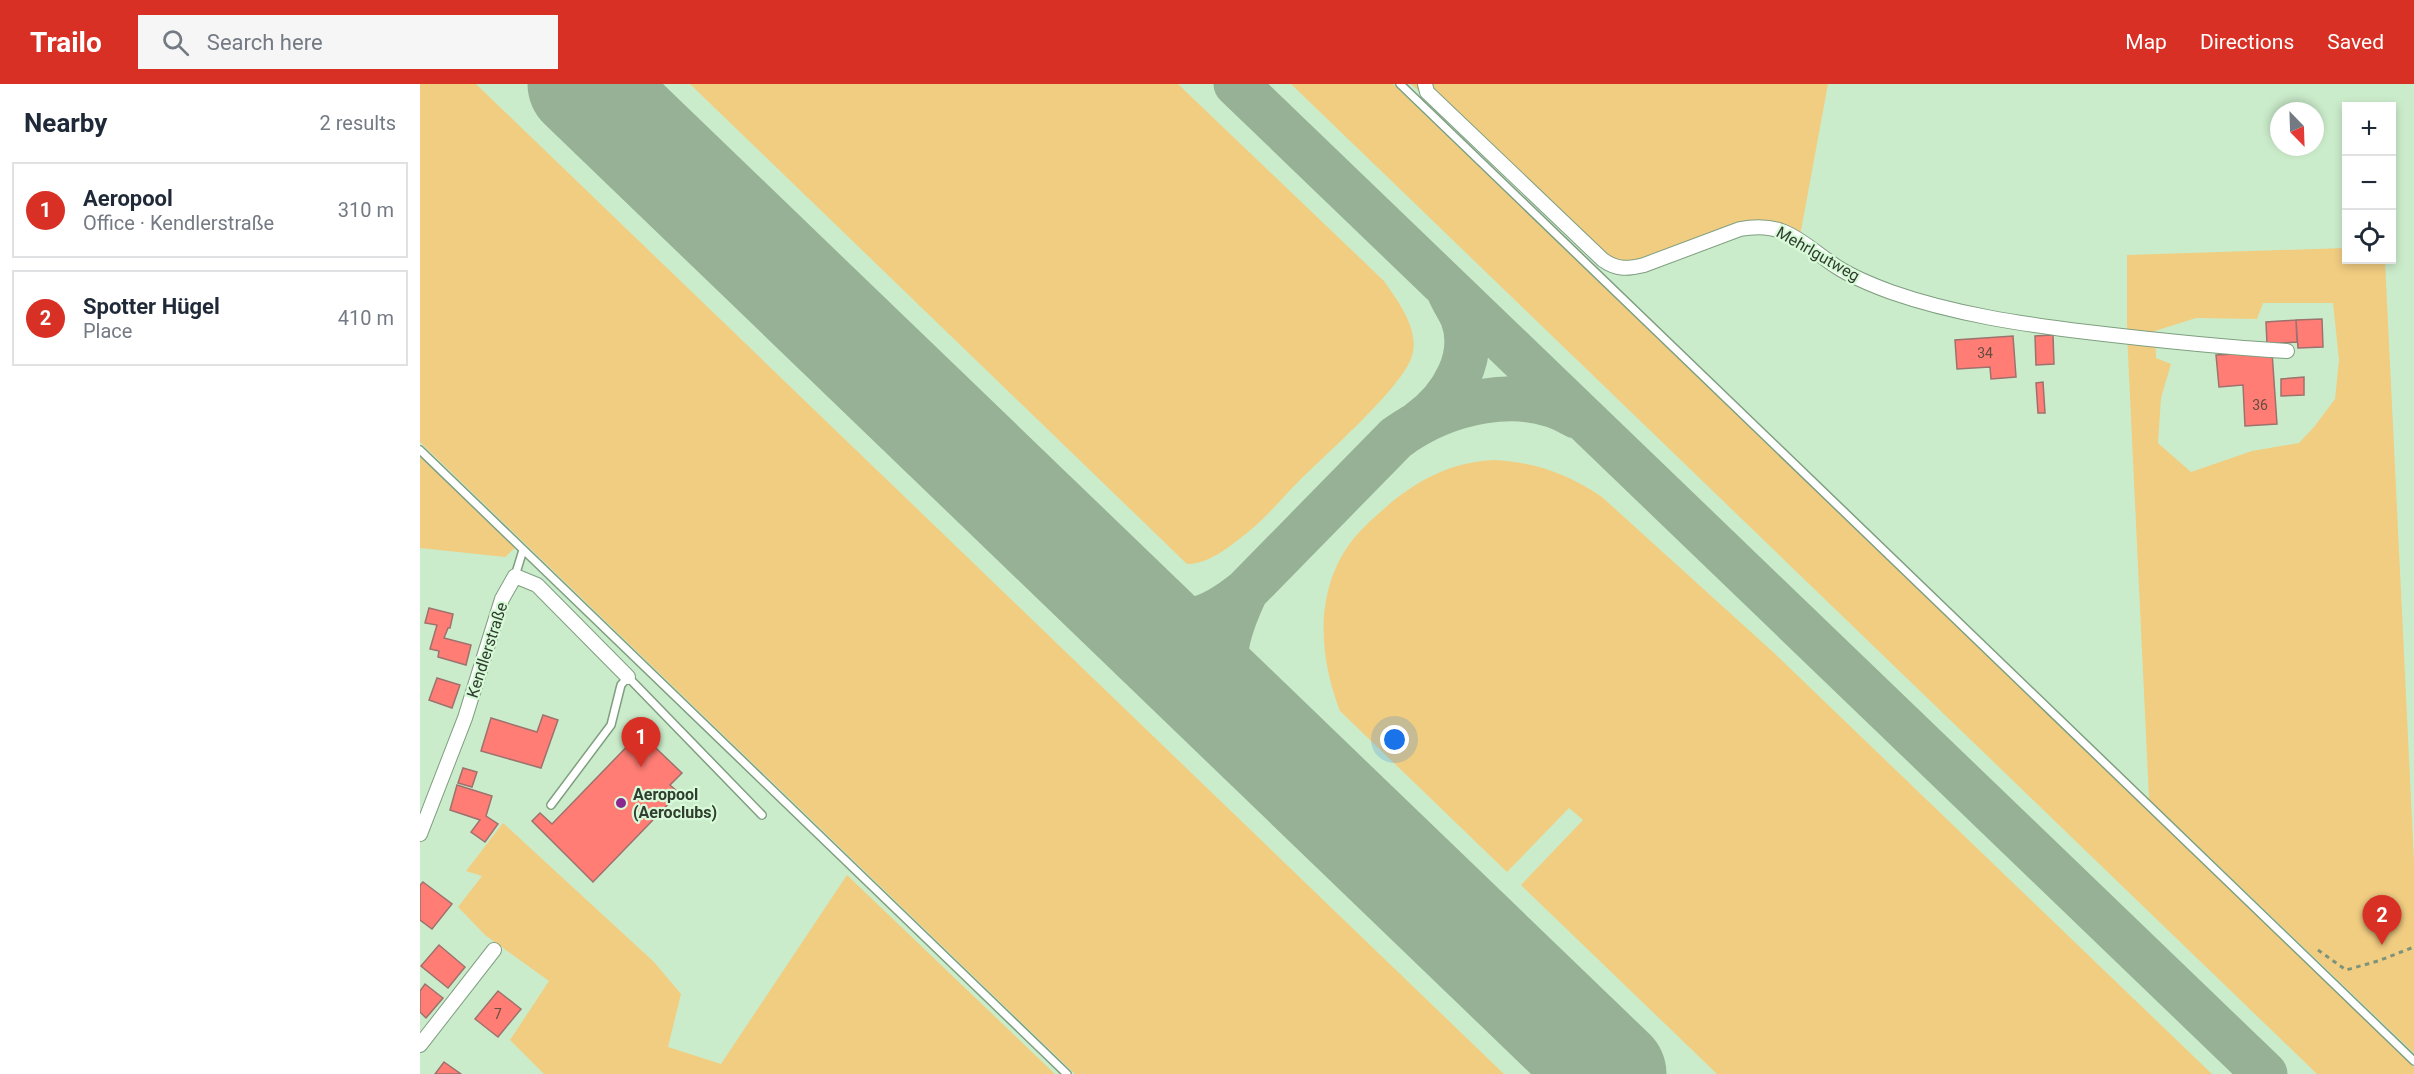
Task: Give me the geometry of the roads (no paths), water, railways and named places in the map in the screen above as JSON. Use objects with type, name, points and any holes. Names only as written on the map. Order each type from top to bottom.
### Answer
[{"type":"street","name":"Mehrlgutweg","points":[[1424,93],[1603,260],[1617,268],[1644,265],[1740,228],[1756,225],[1770,226],[1795,238],[1856,278],[1892,292],[1947,307],[2026,325],[2185,344],[2287,351]]},
{"type":"street","points":[[515,576],[537,585],[628,677]]},
{"type":"street","name":"Kendlerstraße","points":[[420,834],[465,718],[502,599],[515,576]]},
{"type":"street","points":[[420,1045],[494,950]]},
{"type":"lane","points":[[1400,84],[1424,93],[2414,1061]]},
{"type":"lane","points":[[420,450],[1067,1074]]},
{"type":"lane","points":[[515,576],[523,550]]},
{"type":"lane","points":[[551,805],[611,725],[621,685],[628,677],[762,815]]},
{"type":"place","name":"Aeropool","points":[[641,767]]},
{"type":"place","name":"Aeropool (Aeroclubs)","points":[[621,803]]},
{"type":"place","name":"Spotter Hügel","points":[[2382,945]]}]
